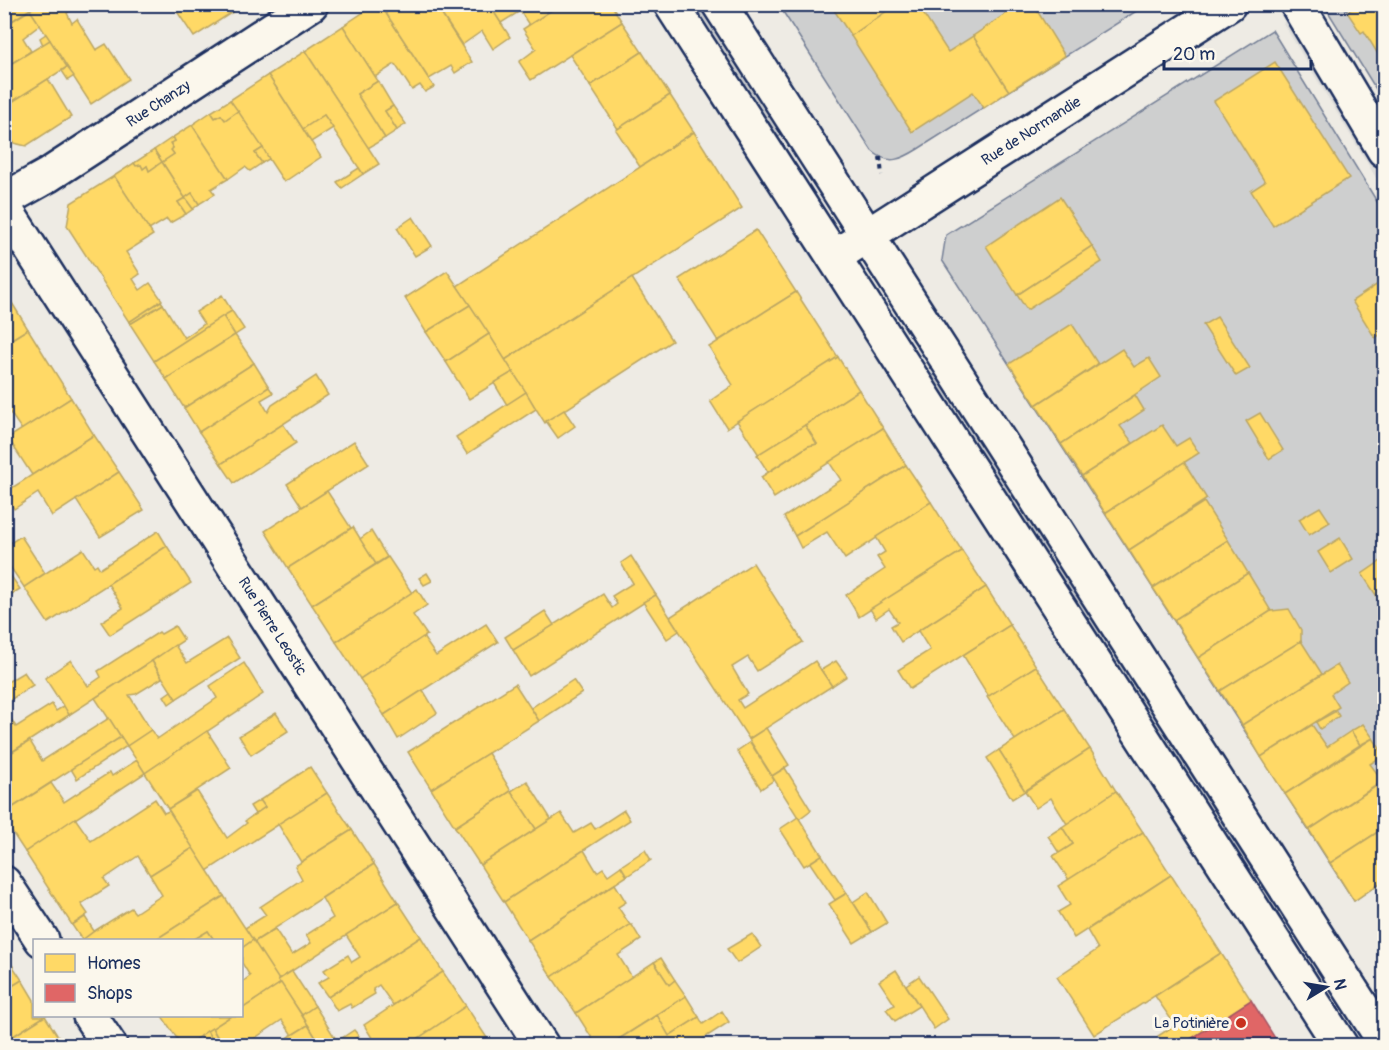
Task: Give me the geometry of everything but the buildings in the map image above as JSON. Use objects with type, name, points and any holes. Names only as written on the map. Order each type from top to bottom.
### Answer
[{"type":"main road","name":"Rue Chanzy","points":[[4,200],[47,176],[311,4]]},
{"type":"main road","points":[[671,4],[1341,1046]]},
{"type":"main road","points":[[719,4],[1384,1041]]},
{"type":"main road","name":"Rue de Normandie","points":[[834,257],[1229,4]]},
{"type":"main road","points":[[1297,4],[1384,150]]},
{"type":"main road","name":"Rue Pierre Leostic","points":[[4,207],[542,1046]]},
{"type":"main road","points":[[4,883],[41,939]]},
{"type":"main road","points":[[91,1017],[110,1046]]},
{"type":"shaded area","points":[[783,4],[1146,5],[912,153],[890,160],[872,151],[780,7]]},
{"type":"shaded area","points":[[687,5],[704,5],[786,132],[773,140]]},
{"type":"shaded area","points":[[1309,5],[1384,130],[1384,191],[1283,23]]},
{"type":"shaded area","points":[[1324,5],[1343,5],[1348,12],[1359,5],[1384,5],[1384,102]]},
{"type":"shaded area","points":[[1272,30],[1384,213],[1384,880],[1354,901],[942,260],[946,235]]},
{"type":"shaded area","points":[[939,372],[1293,919],[1280,927],[927,380]]},
{"type":"place","name":"La Potinière","points":[[1241,1023]]}]
